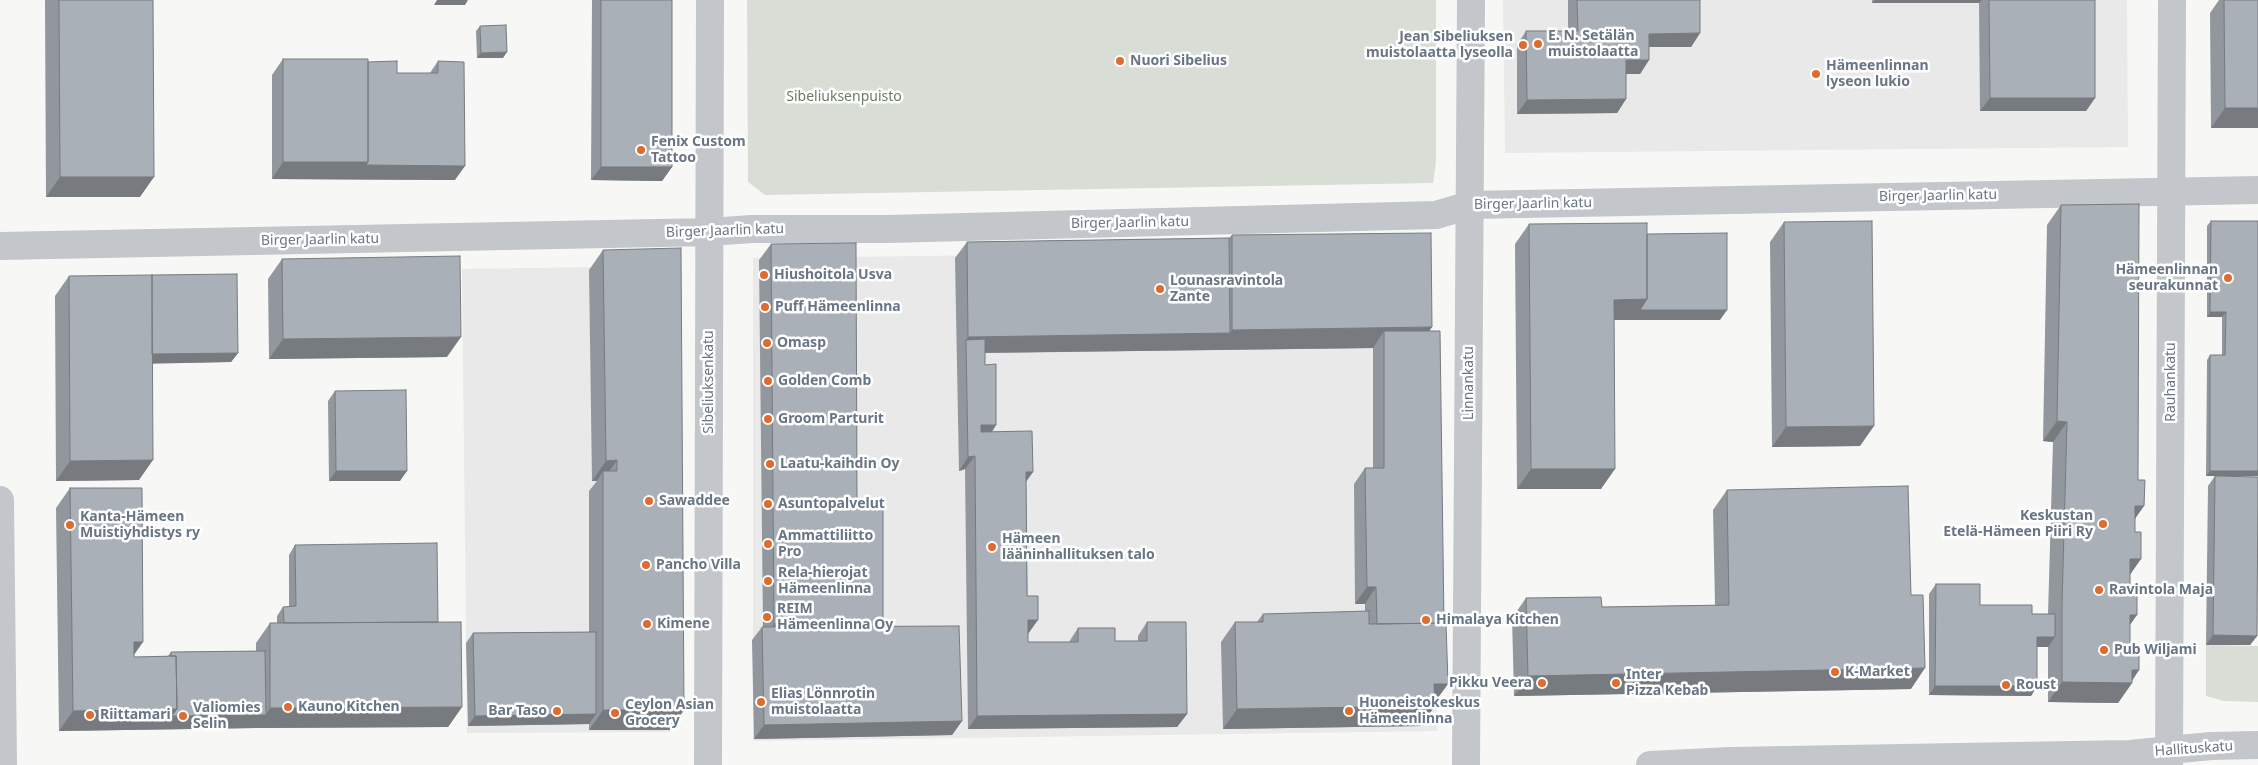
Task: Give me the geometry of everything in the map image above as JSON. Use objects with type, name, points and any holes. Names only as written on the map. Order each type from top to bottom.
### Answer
[{"type":"street","name":"Sibeliuksenkatu","points":[[708,765],[710,0]]},
{"type":"street","name":"Linnankatu","points":[[1466,765],[1471,0]]},
{"type":"street","name":"Rauhankatu","points":[[2169,757],[2172,0]]},
{"type":"street","name":"Birger Jaarlin katu","points":[[0,246],[709,232],[752,229],[887,229],[1436,215],[1470,205],[2172,190],[2258,190]]},
{"type":"street","points":[[0,500],[3,765]]},
{"type":"street","name":"Hallituskatu","points":[[1650,765],[2130,754],[2169,757],[2211,746],[2258,746]]},
{"type":"shaded area","name":"Hämeenlinnan lyseon lukio","points":[[1503,0],[2127,0],[2128,147],[1505,153]]},
{"type":"shaded area","points":[[1429,250],[1437,731],[753,741],[753,258]]},
{"type":"shaded area","points":[[668,266],[670,732],[467,733],[462,269]]},
{"type":"green space","name":"Sibeliuksenpuisto","points":[[747,0],[1436,0],[1436,162],[1433,183],[765,195],[748,182]]},
{"type":"green space","points":[[2206,645],[2258,646],[2258,702],[2224,701],[2206,696]]},
{"type":"building","points":[[59,0],[153,0],[154,177],[60,177]]},
{"type":"building","points":[[601,0],[672,0],[672,167],[601,167]]},
{"type":"building","points":[[1577,0],[1700,0],[1700,33],[1649,34],[1649,60],[1626,60],[1626,99],[1527,100],[1526,31],[1578,31]]},
{"type":"building","points":[[1989,0],[2095,0],[2095,98],[1990,98]]},
{"type":"building","points":[[2224,0],[2258,0],[2258,108],[2225,108]]},
{"type":"building","points":[[506,25],[507,52],[481,53],[480,26]]},
{"type":"building","points":[[283,59],[368,59],[368,162],[283,162]]},
{"type":"building","points":[[397,61],[397,73],[438,73],[438,61],[464,62],[465,166],[366,165],[368,162],[368,62]]},
{"type":"building","points":[[2139,204],[2138,480],[2145,480],[2144,506],[2135,506],[2135,532],[2141,532],[2141,559],[2130,559],[2130,591],[2137,591],[2137,615],[2130,615],[2130,645],[2139,645],[2139,670],[2132,670],[2132,683],[2062,682],[2067,422],[2057,421],[2061,205]]},
{"type":"building","points":[[1872,221],[1874,426],[1786,427],[1784,222]]},
{"type":"building","points":[[2211,221],[2258,221],[2258,471],[2210,471],[2210,355],[2225,355],[2226,312],[2210,312]]},
{"type":"building","points":[[1647,223],[1647,299],[1614,300],[1615,469],[1531,469],[1529,224]]},
{"type":"building","points":[[1431,233],[1432,327],[1232,330],[1232,235]]},
{"type":"building","points":[[1727,233],[1727,310],[1640,310],[1647,299],[1647,234]]},
{"type":"building","points":[[1229,238],[1230,333],[968,337],[967,242]]},
{"type":"building","points":[[856,243],[857,499],[883,499],[883,623],[774,624],[771,244]]},
{"type":"building","points":[[681,248],[684,710],[603,710],[603,471],[617,471],[617,460],[606,461],[603,250]]},
{"type":"building","points":[[460,256],[461,337],[283,339],[282,259]]},
{"type":"building","points":[[237,274],[238,353],[152,354],[152,275]]},
{"type":"building","points":[[152,275],[153,460],[70,461],[69,276]]},
{"type":"building","points":[[1384,331],[1440,331],[1444,623],[1377,624],[1376,587],[1367,587],[1365,468],[1384,468]]},
{"type":"building","name":"Hämeen lääninhallituksen talo","points":[[985,339],[985,365],[996,364],[996,425],[981,425],[981,432],[1032,431],[1033,472],[1026,472],[1027,596],[1038,596],[1038,620],[1028,620],[1028,642],[1078,642],[1078,628],[1115,628],[1115,641],[1147,641],[1147,622],[1186,622],[1187,714],[977,716],[975,456],[968,457],[966,340]]},
{"type":"building","points":[[406,390],[407,471],[336,471],[335,391]]},
{"type":"building","points":[[2215,476],[2258,477],[2257,636],[2213,635]]},
{"type":"building","points":[[1908,486],[1911,595],[1923,595],[1925,668],[1528,676],[1526,598],[1601,597],[1602,607],[1729,605],[1727,490]]},
{"type":"building","points":[[70,488],[142,488],[143,642],[134,642],[134,657],[176,656],[177,709],[73,711]]},
{"type":"building","points":[[437,543],[438,622],[284,623],[283,607],[296,606],[295,545]]},
{"type":"building","points":[[1936,584],[1980,584],[1980,605],[2032,605],[2032,614],[2055,614],[2055,637],[2037,637],[2037,686],[1935,686]]},
{"type":"building","points":[[1369,611],[1369,624],[1446,623],[1448,684],[1434,684],[1435,706],[1237,709],[1235,622],[1263,622],[1263,614]]},
{"type":"building","points":[[461,622],[462,707],[270,708],[270,623]]},
{"type":"building","points":[[959,626],[962,721],[764,725],[762,627]]},
{"type":"building","points":[[596,632],[596,714],[475,716],[473,633]]},
{"type":"building","points":[[265,651],[266,715],[172,716],[177,709],[176,656],[171,656],[171,652]]},
{"type":"place","name":"E. N. Setälän muistolaatta","points":[[1538,44]]},
{"type":"place","name":"Jean Sibeliuksen muistolaatta lyseolla","points":[[1523,45]]},
{"type":"place","name":"Nuori Sibelius","points":[[1120,61]]},
{"type":"place","name":"Hämeenlinnan lyseon lukio","points":[[1816,74]]},
{"type":"place","name":"Fenix Custom Tattoo","points":[[641,150]]},
{"type":"place","name":"Hiushoitola Usva","points":[[764,275]]},
{"type":"place","name":"Hämeenlinnan seurakunnat","points":[[2228,278]]},
{"type":"place","name":"Lounasravintola Zante","points":[[1160,289]]},
{"type":"place","name":"Puff Hämeenlinna","points":[[765,307]]},
{"type":"place","name":"Omasp","points":[[767,343]]},
{"type":"place","name":"Golden Comb","points":[[768,381]]},
{"type":"place","name":"Groom Parturit","points":[[768,419]]},
{"type":"place","name":"Laatu-kaihdin Oy","points":[[770,464]]},
{"type":"place","name":"Sawaddee","points":[[649,501]]},
{"type":"place","name":"Asuntopalvelut","points":[[768,504]]},
{"type":"place","name":"Keskustan Etelä-Hämeen Piiri Ry","points":[[2103,524]]},
{"type":"place","name":"Kanta-Hämeen Muistiyhdistys ry","points":[[70,525]]},
{"type":"place","name":"Ammattiliitto Pro","points":[[768,544]]},
{"type":"place","name":"Hämeen lääninhallituksen talo","points":[[992,547]]},
{"type":"place","name":"Pancho Villa","points":[[646,565]]},
{"type":"place","name":"Rela-hierojat Hämeenlinna","points":[[768,581]]},
{"type":"place","name":"Ravintola Maja","points":[[2099,590]]},
{"type":"place","name":"REIM Hämeenlinna Oy","points":[[767,617]]},
{"type":"place","name":"Himalaya Kitchen","points":[[1426,620]]},
{"type":"place","name":"Kimene","points":[[647,624]]},
{"type":"place","name":"Pub Wiljami","points":[[2104,650]]},
{"type":"place","name":"K-Market","points":[[1835,672]]},
{"type":"place","name":"Pikku Veera","points":[[1542,683]]},
{"type":"place","name":"Inter Pizza Kebab","points":[[1616,683]]},
{"type":"place","name":"Roust","points":[[2006,685]]},
{"type":"place","name":"Elias Lönnrotin muistolaatta","points":[[761,702]]},
{"type":"place","name":"Kauno Kitchen","points":[[288,707]]},
{"type":"place","name":"Bar Taso","points":[[557,711]]},
{"type":"place","name":"Huoneistokeskus Hämeenlinna","points":[[1349,711]]},
{"type":"place","name":"Ceylon Asian Grocery","points":[[615,713]]},
{"type":"place","name":"Riittamari","points":[[90,715]]},
{"type":"place","name":"Valiomies Selin","points":[[183,716]]}]
